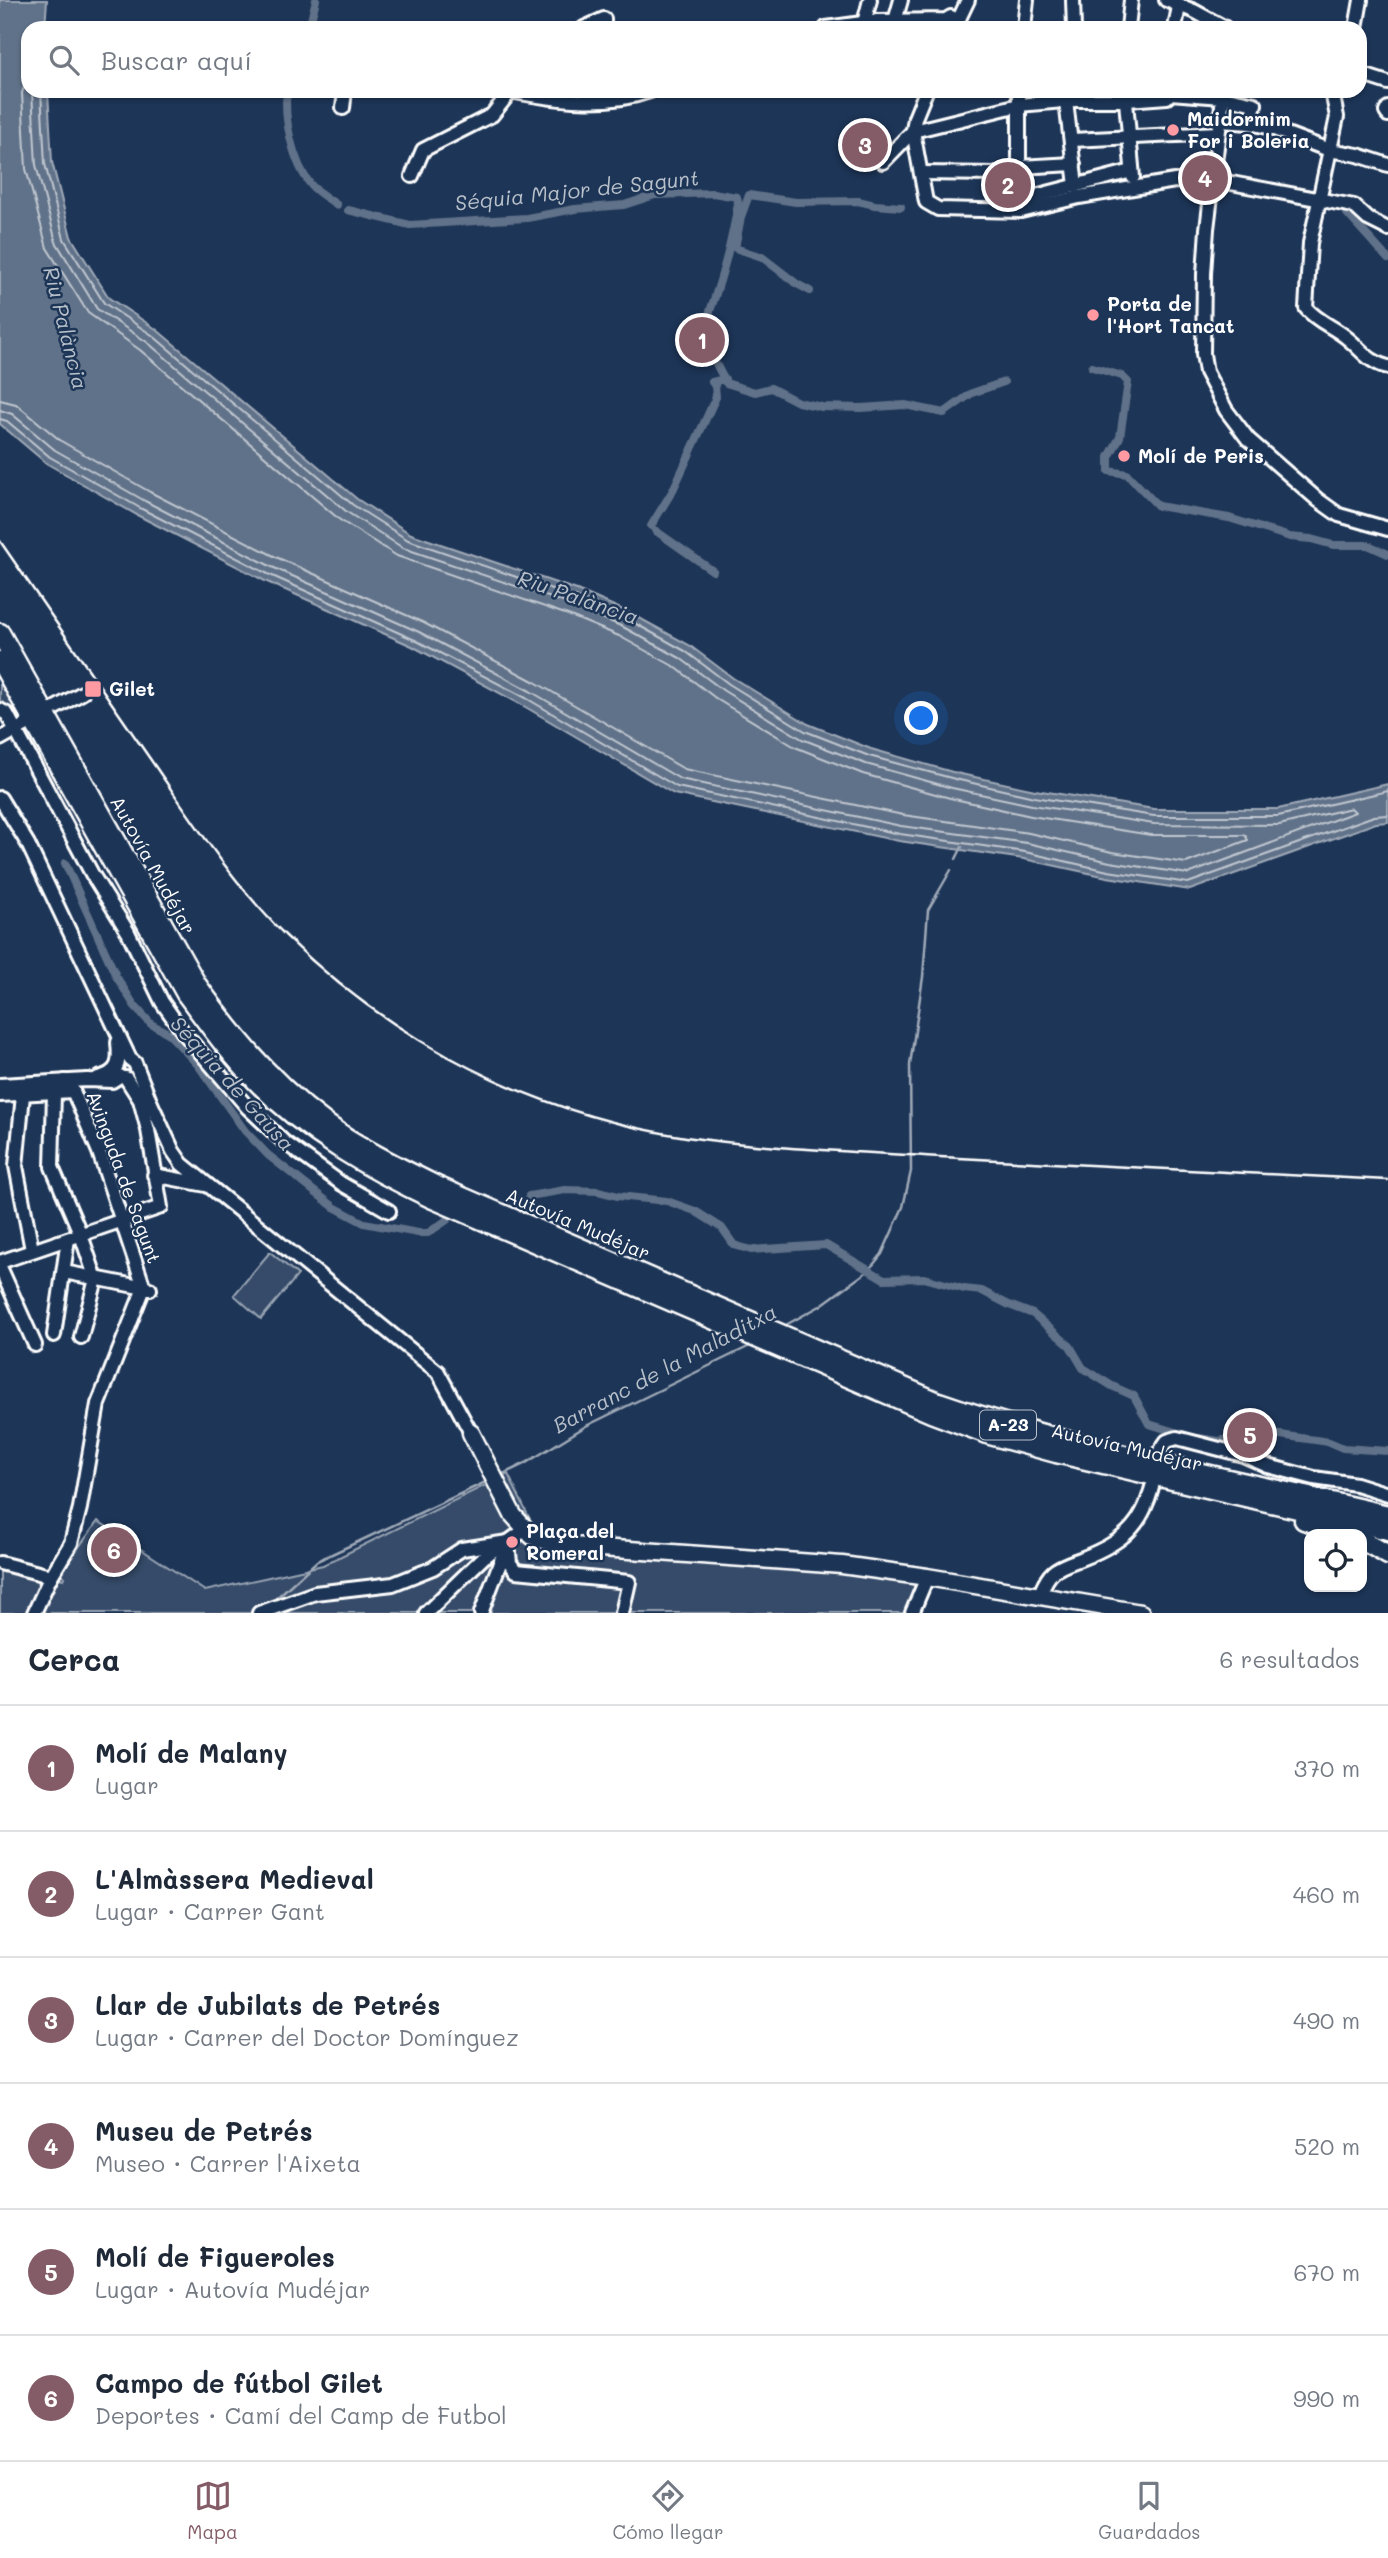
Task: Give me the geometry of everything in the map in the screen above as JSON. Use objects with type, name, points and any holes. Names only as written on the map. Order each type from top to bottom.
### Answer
[{"type":"highway","name":"Autovía Mudéjar","points":[[0,633],[197,985],[230,1031],[265,1070],[295,1098],[346,1137],[387,1162],[450,1191],[753,1323],[782,1343],[931,1413],[990,1435],[1056,1453],[1388,1530]]},
{"type":"highway","name":"Autovía Mudéjar","points":[[0,661],[186,995],[220,1041],[258,1083],[298,1119],[382,1175],[734,1329],[782,1343],[996,1422],[1388,1515]]},
{"type":"highway","points":[[1184,1482],[1330,1529]]},
{"type":"highway","points":[[1312,1497],[1339,1497],[1388,1508]]},
{"type":"highway","points":[[1367,1543],[1388,1556]]},
{"type":"main road","points":[[471,1433],[513,1515],[532,1536],[558,1545],[842,1565],[1039,1595],[1078,1608],[1141,1613]]},
{"type":"street","points":[[865,21],[870,0]]},
{"type":"street","points":[[895,20],[901,0]]},
{"type":"street","points":[[953,21],[968,0]]},
{"type":"street","points":[[1025,21],[1027,0]]},
{"type":"street","points":[[1073,0],[1074,21]]},
{"type":"street","points":[[1129,21],[1131,0]]},
{"type":"street","points":[[1166,0],[1210,21]]},
{"type":"street","points":[[1357,21],[1361,0]]},
{"type":"street","points":[[1176,21],[1179,6]]},
{"type":"street","points":[[885,21],[909,21]]},
{"type":"street","points":[[1367,76],[1388,83]]},
{"type":"street","points":[[343,108],[344,98]]},
{"type":"street","points":[[412,176],[423,150],[492,115],[505,98]]},
{"type":"street","points":[[553,98],[588,98]]},
{"type":"street","points":[[923,98],[913,131],[926,202],[938,209],[1021,206],[1175,181],[1212,181],[1354,206],[1368,219],[1388,229]]},
{"type":"street","points":[[1020,98],[1018,167],[1021,206]]},
{"type":"street","points":[[883,162],[913,131],[1019,105],[1065,98]]},
{"type":"street","points":[[1072,98],[1076,186]]},
{"type":"street","points":[[1125,98],[1134,188]]},
{"type":"street","points":[[1223,98],[1204,274],[1203,354],[1206,372],[1226,410],[1248,439],[1318,500],[1339,515],[1388,529]]},
{"type":"street","points":[[1228,98],[1255,104],[1250,123]]},
{"type":"street","points":[[1333,98],[1337,117],[1310,243],[1306,308],[1317,320],[1345,336],[1366,357],[1388,367]]},
{"type":"street","points":[[1388,108],[1385,112],[1388,115]]},
{"type":"street","points":[[1072,140],[1131,137],[1250,123],[1329,150],[1358,155],[1388,165]]},
{"type":"street","points":[[1018,167],[1074,164]]},
{"type":"street","points":[[1021,206],[1076,186],[1132,171]]},
{"type":"street","points":[[921,173],[998,174]]},
{"type":"street","points":[[55,708],[82,693]]},
{"type":"street","points":[[0,710],[22,727],[92,874],[128,932],[162,1002],[183,1032],[248,1108],[284,1142],[342,1184],[388,1211]]},
{"type":"street","points":[[0,739],[22,727]]},
{"type":"street","points":[[0,798],[28,844],[115,1026],[125,1070],[140,1100],[148,1130],[161,1207],[0,1262]]},
{"type":"street","points":[[0,1095],[54,1093],[125,1070]]},
{"type":"street","points":[[125,1070],[150,1101],[178,1158],[438,1372],[471,1433]]},
{"type":"street","points":[[0,1085],[69,1086]]},
{"type":"street","name":"Avinguda de Sagunt","points":[[69,1086],[99,1152],[147,1289]]},
{"type":"street","points":[[54,1093],[52,1167],[81,1235],[96,1279],[81,1337]]},
{"type":"street","points":[[23,1095],[16,1166],[32,1250]]},
{"type":"street","points":[[154,1175],[208,1185]]},
{"type":"street","points":[[54,1335],[68,1239]]},
{"type":"street","points":[[0,1267],[35,1345]]},
{"type":"street","points":[[34,1613],[50,1578],[71,1543],[80,1508],[98,1404],[147,1289],[64,1272]]},
{"type":"street","points":[[1160,1451],[1167,1441],[1178,1438],[1242,1455],[1268,1466],[1314,1478],[1356,1484],[1388,1494]]},
{"type":"street","points":[[1039,1595],[1054,1571],[1094,1554],[1137,1525],[1147,1507],[1152,1487]]},
{"type":"street","points":[[426,1613],[487,1554],[526,1529]]},
{"type":"street","points":[[259,1613],[315,1593],[393,1584],[433,1568],[462,1549],[508,1542]]},
{"type":"street","points":[[481,1613],[508,1542]]},
{"type":"street","points":[[508,1542],[510,1563],[516,1571],[629,1582],[622,1613]]},
{"type":"street","points":[[0,1563],[50,1578]]},
{"type":"street","points":[[912,1613],[927,1577]]},
{"type":"shaded area","points":[[0,675],[27,724],[16,730],[0,710]]},
{"type":"shaded area","points":[[270,1252],[298,1275],[261,1319],[234,1295]]},
{"type":"shaded area","points":[[508,1474],[539,1538],[927,1577],[915,1613],[0,1613],[0,1565],[64,1579],[60,1573],[98,1521],[205,1591],[323,1565]]},
{"type":"water","name":"Riu Palància","points":[[0,0],[47,0],[46,21],[21,21],[21,98],[48,98],[52,162],[71,237],[109,298],[156,329],[357,499],[411,534],[577,590],[630,613],[689,645],[733,678],[808,724],[871,749],[956,773],[1035,790],[1154,809],[1278,809],[1388,784],[1388,822],[1376,823],[1190,890],[1107,877],[1024,859],[899,841],[674,794],[522,705],[412,646],[265,581],[137,515],[46,463],[0,424]]},
{"type":"waterway","name":"Séquia Major de Sagunt","points":[[311,21],[316,0]]},
{"type":"waterway","name":"Séquia Major de Sagunt","points":[[286,98],[288,127],[299,165],[311,185],[337,205]]},
{"type":"waterway","name":"Séquia Major de Sagunt","points":[[348,210],[410,225],[527,218],[575,209],[624,205],[655,195],[713,193],[737,197],[730,245],[707,318],[697,337],[702,349]]},
{"type":"waterway","points":[[810,291],[762,257],[735,248],[741,217],[749,195],[796,202],[858,201],[901,207]]},
{"type":"waterway","points":[[1336,207],[1343,209],[1388,259]]},
{"type":"waterway","name":"Séquia Major de Sagunt","points":[[712,356],[726,383],[755,392],[771,388],[798,402],[822,407],[905,405],[944,413],[972,393],[1004,382]]},
{"type":"waterway","name":"Séquia Major de Sagunt","points":[[1092,367],[1122,376],[1128,382],[1120,437],[1109,457],[1109,471],[1127,474],[1158,506],[1229,518],[1290,537],[1333,545],[1368,545],[1388,554]]},
{"type":"waterway","points":[[651,526],[673,490],[716,397],[712,382],[725,379]]},
{"type":"waterway","points":[[656,531],[713,571]]},
{"type":"waterway","name":"Barranc de la Maladitxa","points":[[956,859],[962,847]]},
{"type":"waterway","name":"Séquia de Gausa","points":[[65,863],[116,976],[134,1005],[151,1024],[168,1033],[198,1065],[245,1131],[268,1155],[334,1207],[364,1223],[428,1233],[447,1220]]},
{"type":"waterway","name":"Barranc de la Maladitxa","points":[[784,1326],[820,1306],[868,1271],[882,1254],[903,1207],[911,1171],[910,1065],[923,977],[928,910],[951,870]]},
{"type":"waterway","name":"Séquia de Gausa","points":[[529,1196],[565,1190],[598,1191],[667,1201],[695,1211],[722,1228],[734,1245],[751,1250],[826,1245],[884,1279],[924,1278],[982,1291],[1033,1314],[1070,1346],[1083,1368],[1134,1396],[1149,1424],[1185,1435]]},
{"type":"waterway","name":"Barranc de la Maladitxa","points":[[499,1476],[526,1463],[586,1426],[754,1344]]},
{"type":"waterway","name":"Séquia de Gausa","points":[[1198,1438],[1219,1441],[1255,1434],[1273,1434],[1329,1442],[1343,1448],[1388,1451]]},
{"type":"waterway","name":"Barranc de la Maladitxa","points":[[272,1602],[317,1561],[490,1480]]},
{"type":"railway","points":[[0,541],[201,832],[267,917],[328,974],[373,1009],[420,1041],[521,1092],[630,1126],[686,1137],[788,1148],[1388,1180]]},
{"type":"place","name":"Maidormim For i Boleria","points":[[1173,130]]},
{"type":"place","name":"Llar de Jubilats de Petrés","points":[[865,145]]},
{"type":"place","name":"Museu de Petrés","points":[[1205,178]]},
{"type":"place","name":"L'Almàssera Medieval","points":[[1008,185]]},
{"type":"place","name":"Porta de l'Hort Tancat","points":[[1093,315]]},
{"type":"place","name":"Molí de Malany","points":[[702,340]]},
{"type":"place","name":"Molí de Peris","points":[[1124,456]]},
{"type":"place","name":"Gilet","points":[[93,689]]},
{"type":"place","name":"Molí de Figueroles","points":[[1250,1435]]},
{"type":"place","name":"Plaça del Romeral","points":[[512,1542]]},
{"type":"place","name":"Campo de fútbol Gilet","points":[[114,1550]]}]
